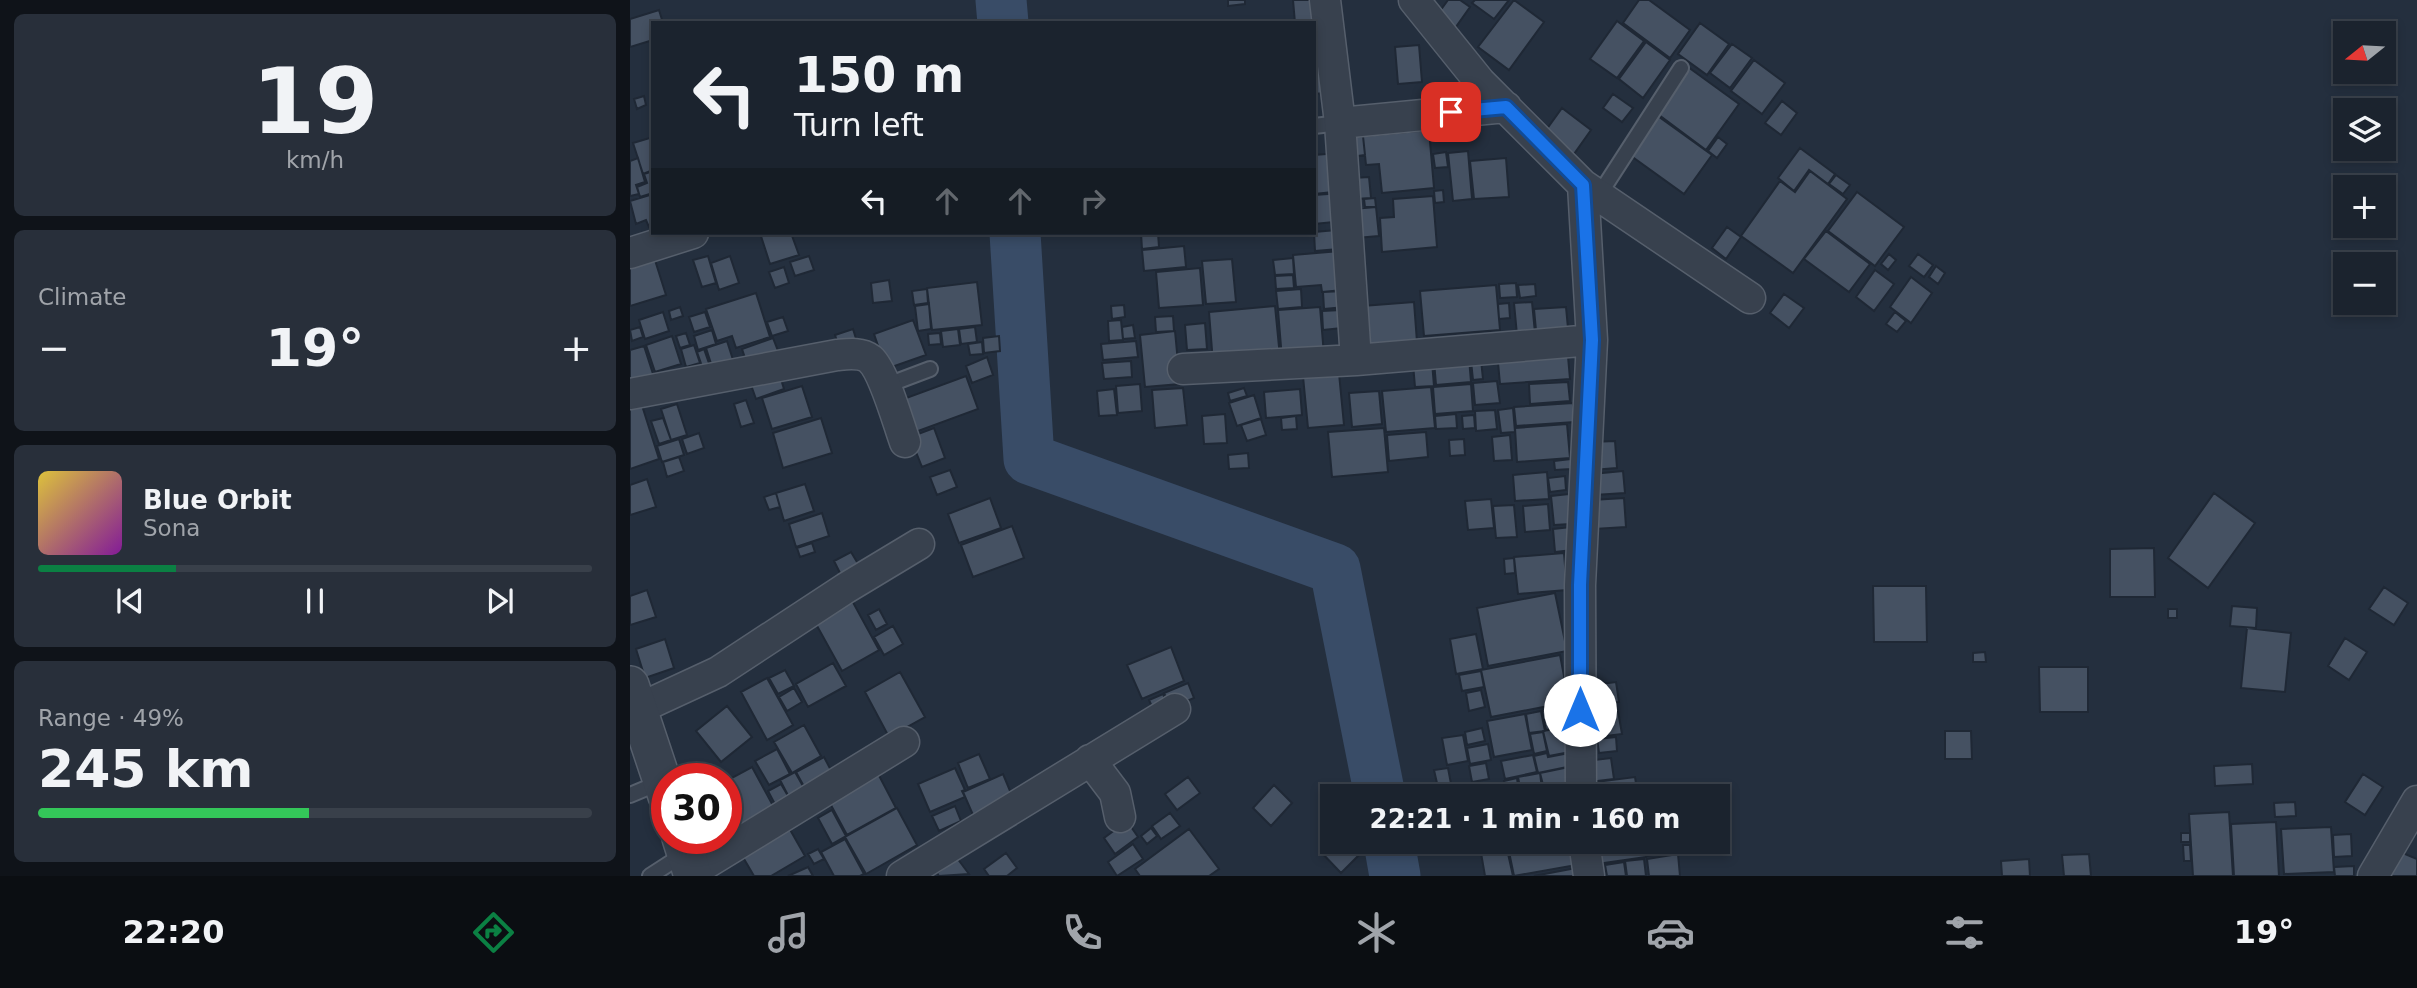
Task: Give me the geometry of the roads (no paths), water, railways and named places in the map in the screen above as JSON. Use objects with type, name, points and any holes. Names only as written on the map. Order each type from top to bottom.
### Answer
[{"type":"street","points":[[1325,0],[1327,124],[1356,359]]},
{"type":"street","points":[[1414,0],[1480,82],[1591,190],[1750,298]]},
{"type":"street","points":[[1327,124],[1506,107]]},
{"type":"street","points":[[1581,784],[1580,585],[1592,340],[1591,190]]},
{"type":"street","points":[[630,253],[687,235]]},
{"type":"street","points":[[1183,369],[1356,359],[1592,340]]},
{"type":"street","points":[[630,394],[837,355],[857,354],[870,359],[885,386],[905,442]]},
{"type":"street","points":[[651,781],[634,697],[718,672],[845,588],[919,544]]},
{"type":"street","points":[[921,871],[1090,760],[1175,709]]},
{"type":"street","points":[[688,860],[904,742]]},
{"type":"street","points":[[1090,760],[1115,793],[1120,817]]},
{"type":"street","points":[[2373,876],[2417,801]]},
{"type":"street","points":[[1586,854],[1589,876]]},
{"type":"lane","points":[[1591,190],[1681,68]]},
{"type":"lane","points":[[885,386],[930,369]]},
{"type":"lane","points":[[650,876],[688,860]]},
{"type":"waterway","points":[[1001,0],[1003,21]]},
{"type":"waterway","points":[[1015,235],[1029,459],[1335,569],[1378,784]]},
{"type":"waterway","points":[[1391,854],[1395,876]]}]
